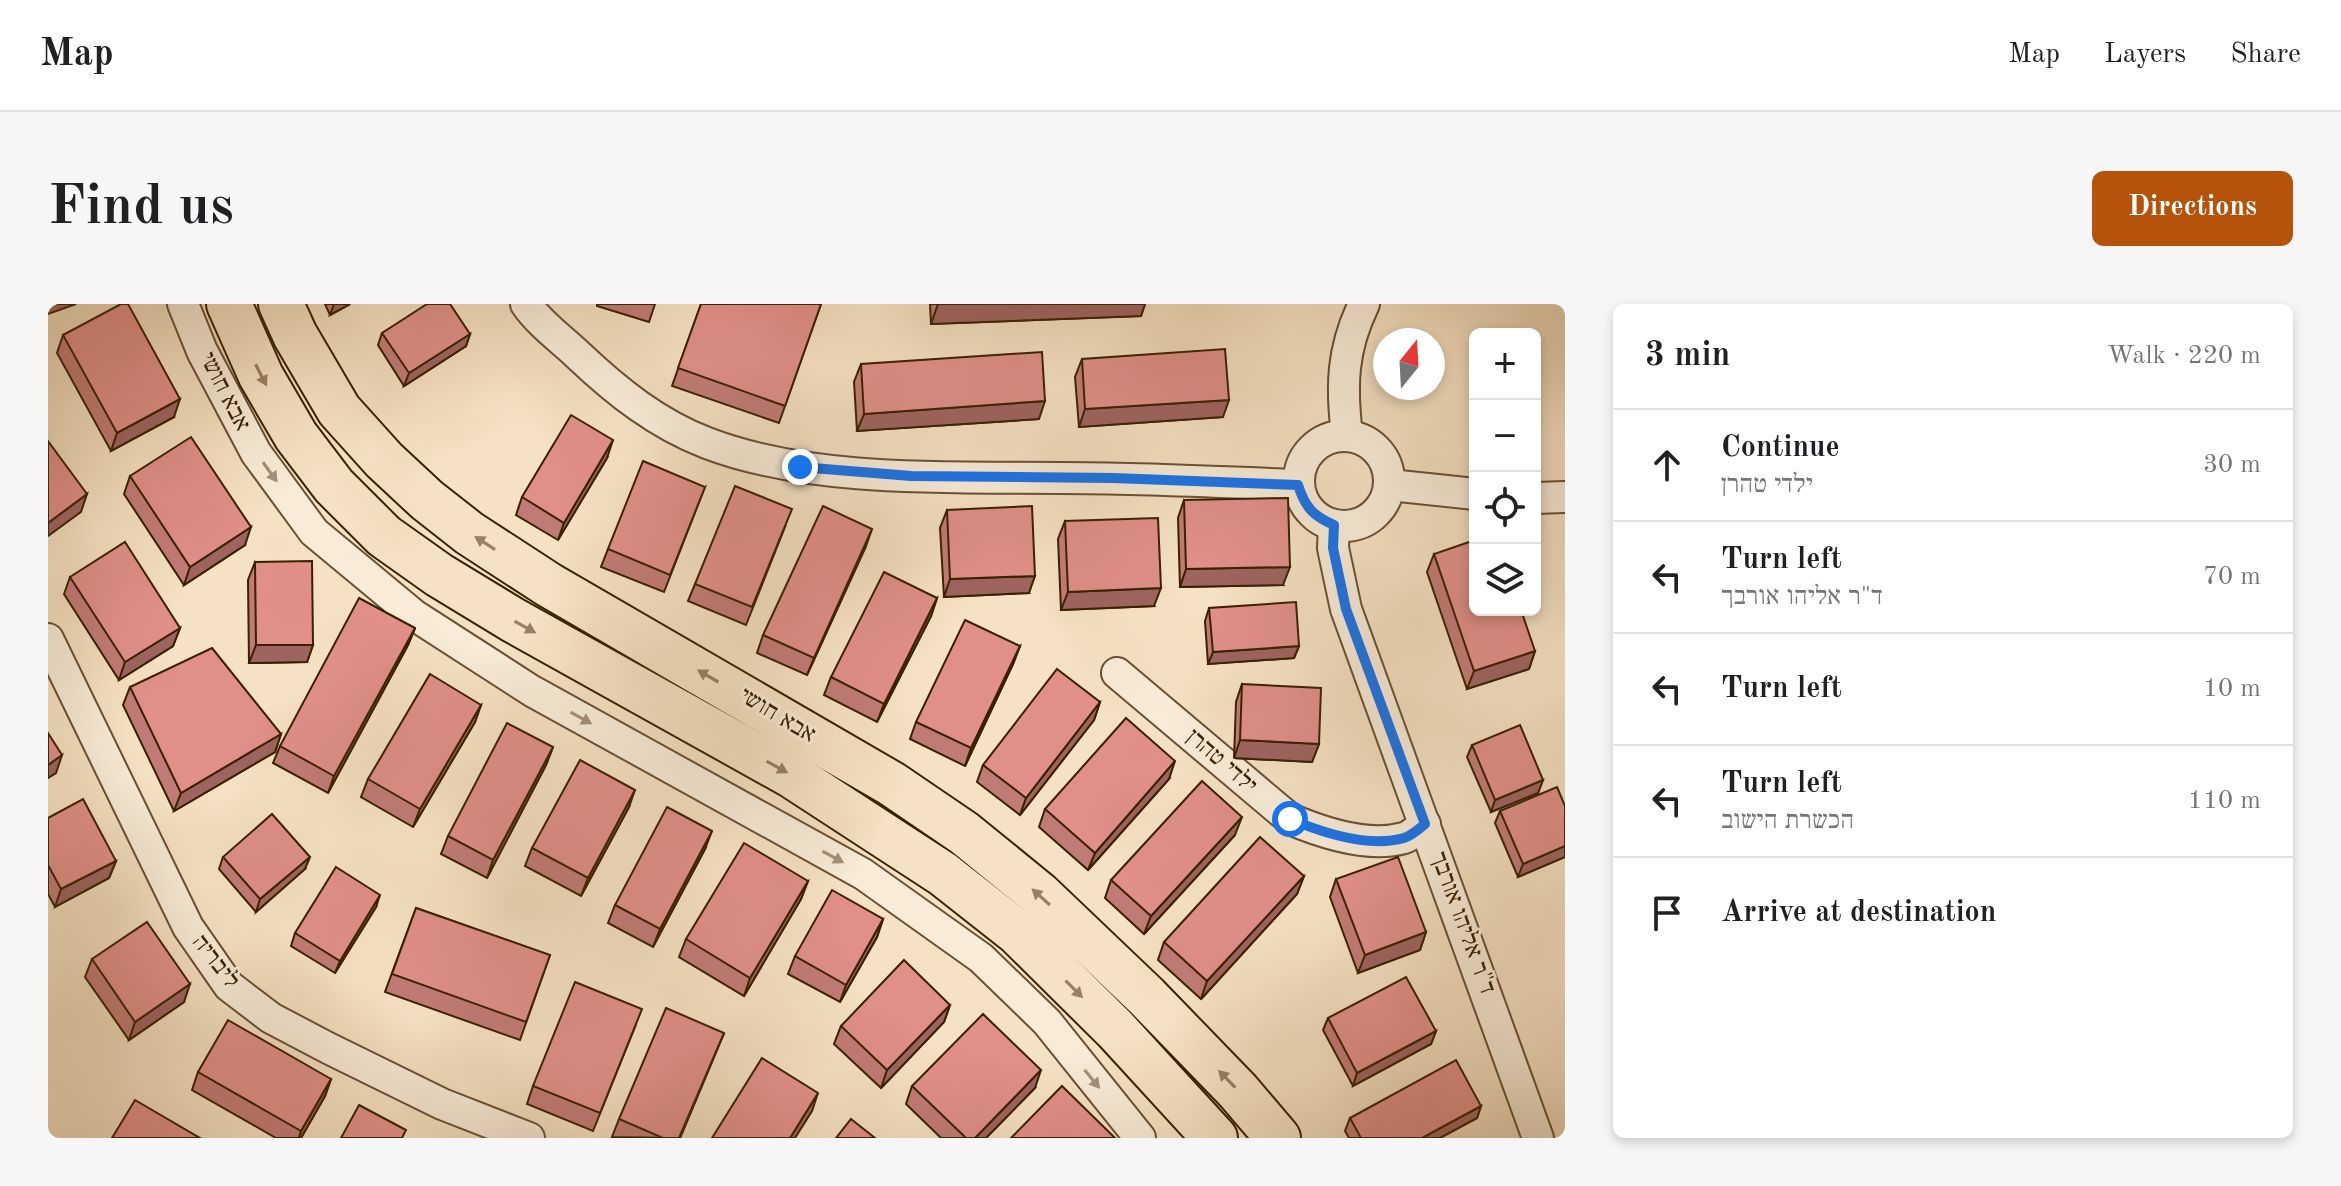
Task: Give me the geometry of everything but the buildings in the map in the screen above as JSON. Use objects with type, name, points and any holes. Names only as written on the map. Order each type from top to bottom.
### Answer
[{"type":"main road","name":"אבא חושי","points":[[229,304],[261,376],[296,436],[334,486],[384,536],[439,575],[513,620],[791,775],[943,874],[1018,933],[1116,1030],[1215,1138]]},
{"type":"main road","name":"אבא חושי","points":[[281,304],[295,335],[339,410],[384,460],[427,500],[469,533],[549,585],[892,784],[964,833],[1039,894],[1146,996],[1238,1091],[1278,1138]]},
{"type":"street","name":"אבא חושי","points":[[183,304],[202,351],[256,453],[314,532],[414,615],[453,641],[532,691],[863,874],[981,958],[1047,1022],[1140,1138]]},
{"type":"street","points":[[526,304],[612,387],[642,409],[706,443],[755,457],[800,467],[911,476],[1113,478],[1298,485]]},
{"type":"street","points":[[1347,435],[1342,395],[1345,354],[1364,304]]},
{"type":"street","points":[[1347,435],[1371,444],[1379,451],[1387,465],[1390,485],[1382,507],[1363,523],[1349,526],[1334,525],[1316,518],[1304,504],[1298,485],[1301,465],[1313,447],[1327,438],[1347,435]]},
{"type":"street","points":[[1390,485],[1469,493]]},
{"type":"street","points":[[1541,498],[1565,497]]},
{"type":"street","name":"ד\"ר אליהו אורבך","points":[[1334,525],[1333,548],[1346,609],[1538,1138]]},
{"type":"street","name":"ליבריה","points":[[48,639],[188,927],[229,986],[271,1018],[328,1048],[442,1104],[529,1138]]},
{"type":"street","name":"ילדי טהרן","points":[[1117,673],[1290,819],[1321,832],[1360,841],[1406,838],[1425,824]]},
{"type":"route","points":[[800,467],[911,476],[1113,478],[1298,485],[1304,504],[1316,518],[1334,525],[1333,548],[1346,609],[1425,824],[1406,838],[1360,841],[1321,832],[1290,819]]}]
